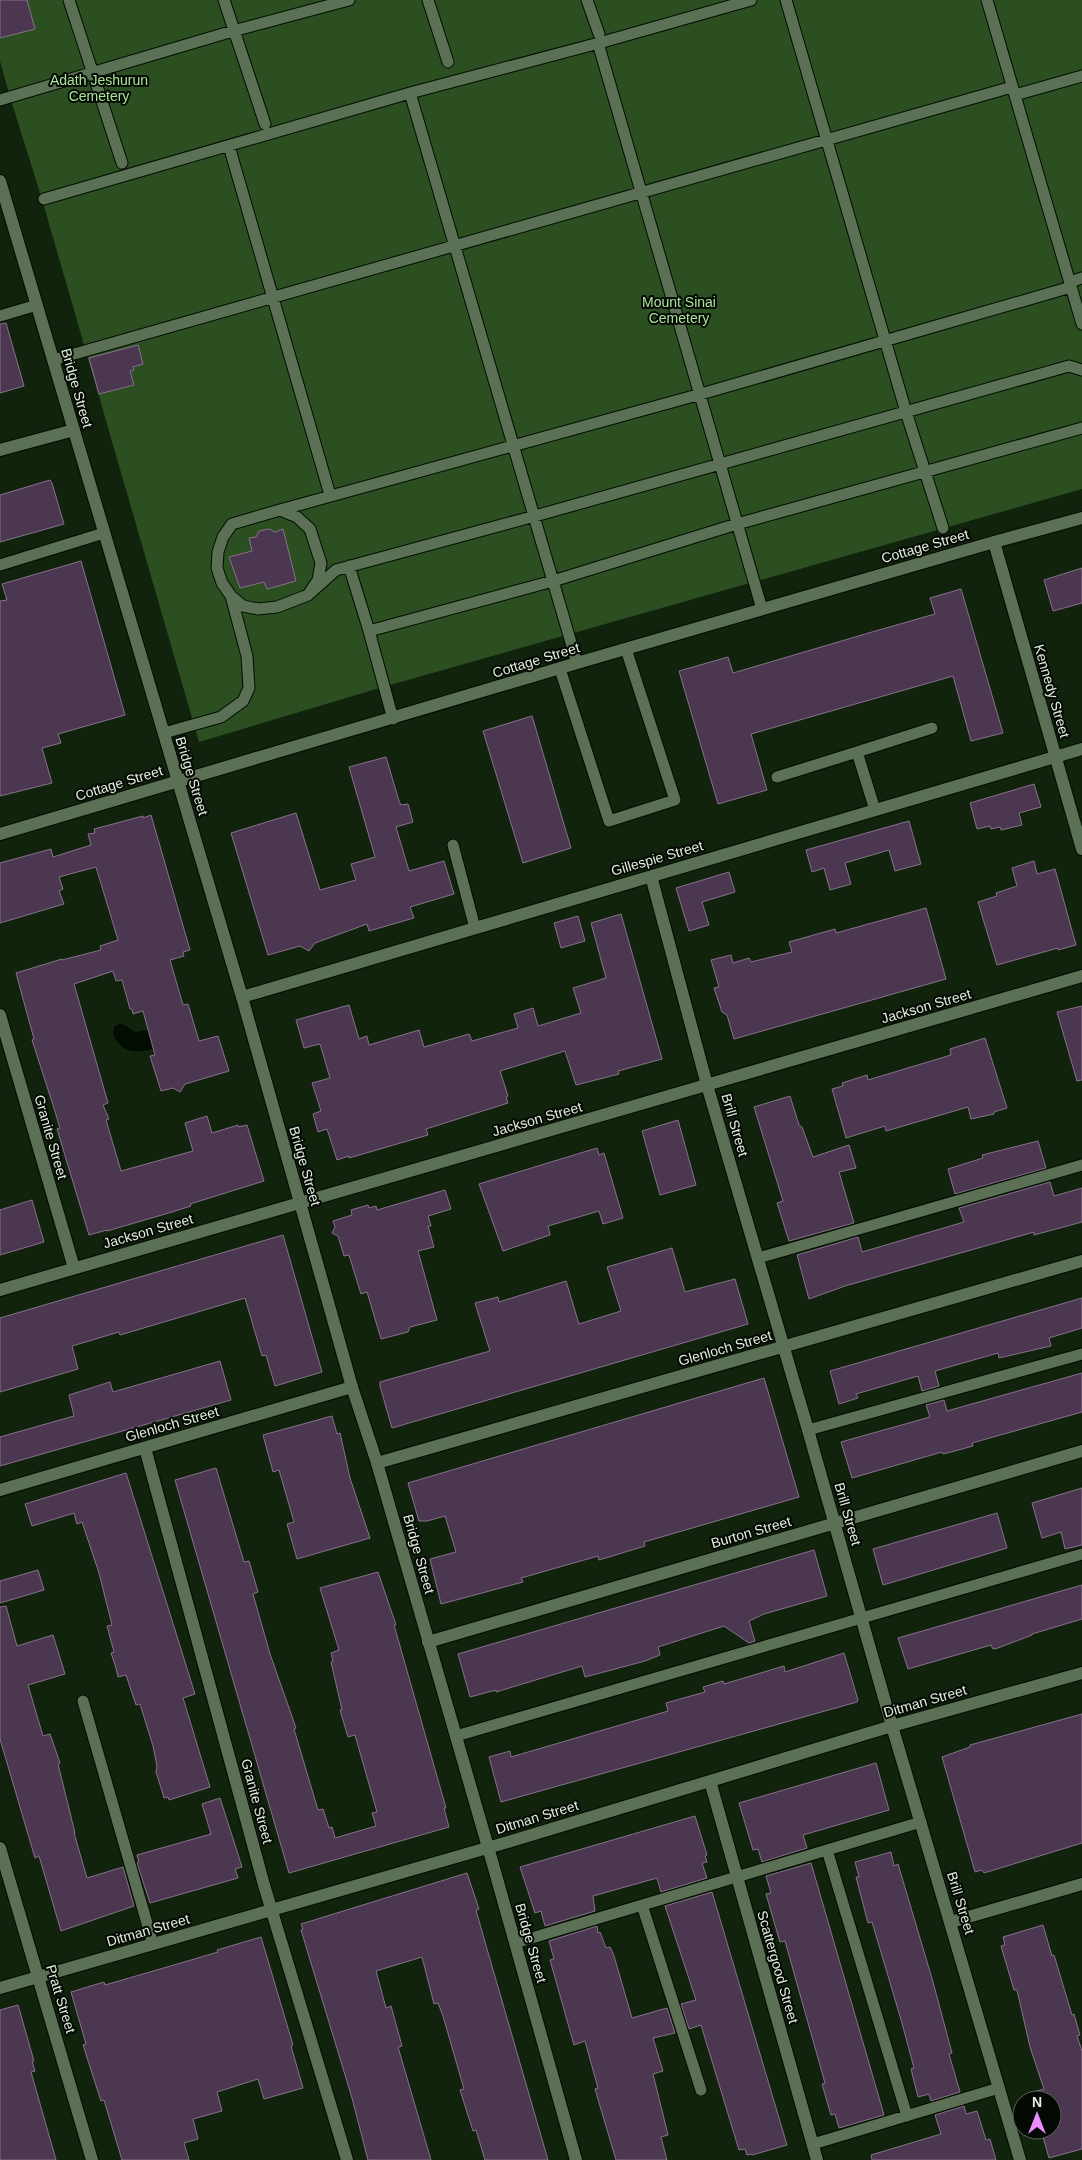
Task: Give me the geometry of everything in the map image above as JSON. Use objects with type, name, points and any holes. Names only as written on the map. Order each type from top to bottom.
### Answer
[{"type":"street","name":"Bridge Street","points":[[0,181],[3,200],[37,305],[242,997],[299,1203],[352,1387],[377,1463],[576,2160]]},
{"type":"street","points":[[0,450],[74,430]]},
{"type":"street","name":"Cottage Street","points":[[0,834],[577,663],[1082,518]]},
{"type":"street","name":"Kennedy Street","points":[[994,542],[1082,849]]},
{"type":"street","name":"Gillespie Street","points":[[242,997],[1082,749]]},
{"type":"street","name":"Brill Street","points":[[651,876],[708,1085],[892,1726],[1020,2160]]},
{"type":"street","name":"Jackson Street","points":[[0,1290],[1082,976]]},
{"type":"street","name":"Granite Street","points":[[0,1014],[74,1268]]},
{"type":"street","name":"Glenloch Street","points":[[377,1463],[1082,1261]]},
{"type":"street","name":"Glenloch Street","points":[[0,1490],[352,1387]]},
{"type":"street","name":"Granite Street","points":[[145,1448],[264,1885],[273,1909],[347,2160]]},
{"type":"street","name":"Burton Street","points":[[428,1642],[1082,1451]]},
{"type":"street","name":"Ditman Street","points":[[0,1988],[488,1848],[892,1726],[1082,1673]]},
{"type":"street","name":"Scattergood Street","points":[[710,1781],[817,2160]]},
{"type":"street","name":"Pratt Street","points":[[0,1848],[92,2160]]},
{"type":"street","points":[[951,1922],[1082,1884]]},
{"type":"lane","points":[[69,0],[122,163]]},
{"type":"lane","points":[[224,0],[265,124]]},
{"type":"lane","points":[[0,100],[233,31],[349,0]]},
{"type":"lane","points":[[428,0],[448,62]]},
{"type":"lane","points":[[588,0],[762,609]]},
{"type":"lane","points":[[44,198],[599,39],[751,0]]},
{"type":"lane","points":[[786,0],[906,412],[943,528]]},
{"type":"lane","points":[[987,0],[1082,324]]},
{"type":"lane","points":[[53,360],[826,140],[1014,91],[1082,76]]},
{"type":"lane","points":[[410,93],[577,663]]},
{"type":"lane","points":[[229,146],[330,495]]},
{"type":"lane","points":[[1082,278],[1070,284],[886,340],[700,394],[513,444],[232,524],[223,537],[218,552],[217,568],[222,583],[231,596],[244,606],[258,609],[277,606],[308,596],[336,570],[349,566],[535,516],[1069,366],[1082,370]]},
{"type":"lane","points":[[0,316],[37,305]]},
{"type":"lane","points":[[369,631],[552,581],[737,524],[1082,428]]},
{"type":"lane","points":[[280,510],[297,517],[310,528],[322,563],[318,580],[308,596]]},
{"type":"lane","points":[[0,565],[104,533]]},
{"type":"lane","points":[[349,566],[393,719]]},
{"type":"lane","points":[[164,733],[221,717],[243,701],[249,688],[247,656],[231,596]]},
{"type":"lane","points":[[560,668],[609,821],[675,800],[626,649]]},
{"type":"lane","points":[[777,776],[932,728]]},
{"type":"lane","points":[[857,752],[875,810]]},
{"type":"lane","points":[[453,846],[476,928]]},
{"type":"lane","points":[[758,1258],[1082,1165]]},
{"type":"lane","points":[[808,1430],[1082,1354]]},
{"type":"lane","points":[[456,1736],[1082,1554]]},
{"type":"lane","points":[[83,1701],[153,1944]]},
{"type":"lane","points":[[515,1943],[921,1822]]},
{"type":"lane","points":[[827,1850],[907,2116]]},
{"type":"lane","points":[[642,1905],[701,2090]]},
{"type":"lane","points":[[813,2144],[1000,2088]]},
{"type":"green space","name":"Mount Sinai Cemetery","points":[[0,0],[1082,0],[1082,489],[383,687],[199,742],[0,61]]},
{"type":"shaded area","points":[[119,1024],[135,1032],[149,1030],[158,1047],[138,1052],[127,1049],[117,1042],[113,1035],[114,1027]]},
{"type":"building","points":[[0,0],[27,0],[35,29],[0,38]]},
{"type":"building","points":[[6,323],[24,386],[0,393],[0,324]]},
{"type":"building","points":[[138,345],[143,364],[133,367],[134,370],[130,371],[134,385],[99,394],[89,358]]},
{"type":"building","points":[[50,480],[64,524],[0,542],[0,495]]},
{"type":"building","points":[[269,529],[275,532],[283,529],[296,581],[267,589],[264,582],[240,588],[229,557],[252,551],[249,538],[256,537],[259,531]]},
{"type":"building","points":[[81,561],[125,715],[58,734],[61,743],[42,748],[52,783],[0,796],[0,601],[7,600],[2,584]]},
{"type":"building","points":[[1082,568],[1082,603],[1053,611],[1044,580]]},
{"type":"building","points":[[961,589],[1003,733],[971,741],[953,676],[751,734],[767,790],[718,804],[679,671],[728,657],[733,673],[935,614],[930,598]]},
{"type":"building","points":[[532,716],[571,848],[523,863],[483,731]]},
{"type":"building","points":[[386,757],[399,801],[401,805],[408,804],[413,822],[396,827],[409,871],[444,861],[454,894],[410,907],[414,918],[369,931],[367,924],[315,943],[309,951],[300,946],[268,955],[231,833],[296,813],[320,890],[356,880],[351,864],[375,857],[349,767]]},
{"type":"building","points":[[1034,784],[1041,807],[1019,813],[1022,825],[1001,830],[1000,827],[991,829],[990,826],[977,829],[970,803]]},
{"type":"building","points":[[151,815],[190,950],[183,952],[184,956],[170,960],[183,1005],[188,1004],[199,1041],[218,1036],[229,1071],[185,1084],[180,1092],[173,1088],[161,1091],[150,1056],[155,1055],[143,1011],[133,1014],[122,980],[116,981],[113,971],[74,984],[108,1103],[103,1105],[109,1119],[106,1120],[121,1171],[193,1151],[185,1123],[207,1116],[212,1133],[238,1125],[238,1127],[247,1125],[264,1181],[190,1204],[191,1206],[172,1212],[89,1235],[57,1129],[60,1128],[32,1040],[34,1039],[16,973],[101,950],[100,946],[118,940],[96,867],[59,877],[63,889],[59,891],[64,904],[0,923],[0,863],[51,849],[53,857],[91,845],[88,834],[95,833],[94,829]]},
{"type":"building","points":[[909,821],[921,864],[895,871],[889,850],[845,863],[851,884],[830,890],[824,868],[812,872],[806,850]]},
{"type":"building","points":[[1034,861],[1037,874],[1055,869],[1076,945],[1058,950],[1058,948],[997,965],[978,902],[997,896],[996,893],[1017,886],[1012,868]]},
{"type":"building","points":[[729,872],[735,892],[702,902],[709,925],[689,931],[676,888]]},
{"type":"building","points":[[926,908],[946,979],[734,1039],[727,1015],[722,1012],[714,988],[719,987],[711,960],[731,955],[733,963],[749,958],[751,962],[792,952],[789,942],[835,929],[836,933]]},
{"type":"building","points":[[621,914],[662,1059],[618,1071],[619,1074],[576,1085],[565,1051],[500,1071],[508,1096],[506,1097],[508,1103],[426,1129],[428,1135],[337,1160],[327,1129],[318,1132],[313,1114],[321,1111],[312,1083],[330,1078],[320,1044],[304,1048],[296,1020],[349,1005],[359,1039],[367,1036],[369,1045],[419,1030],[424,1047],[469,1034],[472,1041],[518,1028],[514,1014],[533,1008],[538,1026],[581,1013],[573,988],[606,978],[591,923]]},
{"type":"building","points":[[578,916],[585,941],[561,948],[554,923]]},
{"type":"building","points":[[1082,1006],[1082,1080],[1077,1081],[1057,1012]]},
{"type":"building","points":[[985,1038],[1007,1108],[994,1112],[994,1114],[971,1119],[968,1107],[886,1131],[885,1126],[846,1138],[832,1089],[843,1086],[842,1083],[867,1075],[868,1080],[951,1055],[950,1049]]},
{"type":"building","points":[[790,1096],[799,1125],[802,1127],[813,1157],[849,1145],[856,1168],[839,1172],[854,1223],[789,1241],[777,1203],[783,1201],[754,1107]]},
{"type":"building","points":[[678,1120],[696,1185],[660,1195],[642,1131]]},
{"type":"building","points":[[1038,1141],[1046,1168],[955,1194],[948,1169],[983,1158],[982,1155]]},
{"type":"building","points":[[597,1148],[599,1155],[604,1153],[623,1218],[603,1224],[599,1211],[548,1226],[550,1235],[503,1251],[479,1184]]},
{"type":"building","points":[[1050,1182],[1054,1196],[1082,1188],[1082,1222],[1034,1235],[1034,1232],[845,1286],[809,1299],[797,1255],[858,1237],[862,1252],[964,1222],[959,1208]]},
{"type":"building","points":[[445,1190],[451,1209],[428,1216],[431,1226],[428,1226],[434,1247],[418,1251],[437,1320],[410,1327],[408,1332],[381,1339],[367,1292],[361,1294],[349,1255],[344,1256],[338,1236],[332,1233],[335,1227],[333,1221],[352,1215],[351,1210],[368,1205],[369,1208],[376,1206],[377,1210]]},
{"type":"building","points":[[32,1200],[44,1242],[0,1255],[0,1210]]},
{"type":"building","points":[[283,1235],[322,1372],[275,1386],[266,1355],[262,1356],[245,1298],[120,1335],[119,1332],[72,1346],[78,1369],[0,1392],[0,1318]]},
{"type":"building","points":[[672,1248],[685,1292],[735,1279],[748,1324],[392,1428],[380,1382],[490,1351],[475,1303],[498,1297],[499,1302],[566,1281],[579,1324],[621,1311],[607,1267]]},
{"type":"building","points":[[1082,1298],[1082,1328],[1049,1338],[1051,1346],[999,1358],[998,1353],[935,1371],[939,1386],[922,1391],[918,1376],[856,1394],[858,1398],[839,1404],[830,1371]]},
{"type":"building","points":[[220,1361],[231,1400],[0,1466],[0,1437],[74,1416],[69,1395],[110,1382],[113,1392]]},
{"type":"building","points":[[1082,1373],[1082,1412],[972,1443],[973,1446],[943,1454],[942,1452],[852,1478],[841,1442],[930,1417],[926,1405],[944,1400],[947,1411]]},
{"type":"building","points":[[764,1378],[799,1497],[644,1542],[645,1546],[599,1560],[598,1556],[521,1578],[523,1582],[441,1604],[430,1559],[456,1552],[445,1516],[427,1521],[419,1521],[408,1483]]},
{"type":"building","points":[[332,1416],[337,1434],[340,1433],[350,1478],[370,1538],[297,1559],[287,1524],[294,1522],[279,1470],[273,1472],[263,1435]]},
{"type":"building","points":[[216,1468],[244,1562],[249,1561],[258,1592],[253,1594],[270,1654],[296,1728],[294,1729],[318,1810],[323,1809],[329,1828],[332,1827],[335,1838],[376,1826],[372,1813],[377,1812],[355,1735],[348,1737],[340,1710],[342,1710],[331,1662],[333,1661],[331,1653],[339,1650],[320,1588],[378,1572],[396,1625],[394,1625],[446,1808],[444,1808],[449,1827],[289,1873],[175,1480]]},
{"type":"building","points":[[126,1473],[195,1694],[183,1698],[210,1787],[169,1800],[168,1797],[164,1798],[156,1772],[157,1766],[153,1746],[140,1704],[136,1705],[126,1675],[118,1677],[111,1653],[114,1652],[107,1626],[112,1625],[99,1573],[82,1522],[77,1524],[74,1513],[32,1526],[25,1504]]},
{"type":"building","points":[[1082,1488],[1082,1545],[1065,1549],[1061,1532],[1042,1538],[1032,1503]]},
{"type":"building","points":[[997,1513],[1007,1548],[883,1585],[873,1549]]},
{"type":"building","points":[[814,1550],[827,1596],[764,1614],[749,1621],[755,1641],[749,1643],[724,1626],[658,1647],[660,1655],[645,1661],[585,1677],[582,1666],[496,1692],[496,1690],[470,1697],[458,1654]]},
{"type":"building","points":[[38,1570],[44,1590],[0,1603],[0,1581]]},
{"type":"building","points":[[1082,1585],[1082,1619],[1032,1634],[998,1648],[993,1649],[991,1645],[908,1669],[898,1638]]},
{"type":"building","points":[[6,1606],[17,1646],[53,1635],[65,1674],[28,1685],[43,1736],[50,1734],[60,1763],[58,1764],[74,1833],[87,1878],[123,1867],[134,1906],[61,1931],[39,1856],[35,1858],[0,1739],[0,1607]]},
{"type":"building","points":[[844,1653],[857,1702],[501,1802],[489,1757],[510,1751],[511,1757],[668,1711],[666,1703],[705,1692],[703,1687],[723,1681],[724,1684],[784,1666],[785,1672]]},
{"type":"building","points":[[1082,1714],[1082,1843],[984,1873],[982,1870],[975,1872],[942,1757],[970,1747],[970,1745]]},
{"type":"building","points":[[876,1763],[889,1810],[803,1835],[807,1848],[762,1862],[758,1849],[753,1850],[739,1803]]},
{"type":"building","points":[[220,1798],[242,1867],[235,1869],[238,1878],[150,1903],[137,1863],[139,1862],[137,1855],[211,1834],[202,1804]]},
{"type":"building","points":[[695,1816],[707,1855],[705,1856],[707,1862],[702,1863],[707,1878],[661,1892],[657,1878],[593,1896],[595,1911],[545,1926],[541,1911],[535,1913],[520,1867]]},
{"type":"building","points":[[891,1852],[894,1866],[898,1864],[933,1982],[952,2053],[949,2054],[960,2092],[931,2101],[929,2094],[918,2097],[911,2069],[914,2068],[902,2023],[872,1922],[868,1923],[856,1877],[859,1877],[855,1862]]},
{"type":"building","points":[[811,1863],[884,2115],[839,2128],[835,2114],[831,2115],[822,2084],[825,2083],[785,1941],[780,1942],[766,1894],[771,1893],[766,1876]]},
{"type":"building","points":[[467,1873],[479,1909],[476,1910],[548,2160],[485,2160],[476,2130],[473,2131],[460,2090],[464,2089],[443,2016],[438,2003],[434,2004],[422,1957],[376,1971],[386,2008],[391,2006],[402,2046],[398,2047],[431,2160],[368,2160],[352,2098],[301,1930],[303,1929],[301,1924]]},
{"type":"building","points":[[712,1892],[787,2145],[752,2155],[747,2155],[745,2149],[739,2150],[701,2025],[689,2029],[681,2004],[696,2000],[665,1906]]},
{"type":"building","points":[[1043,1925],[1080,2035],[1077,2036],[1082,2051],[1082,2149],[1049,2158],[1044,2140],[1062,2140],[1062,2090],[1040,2090],[1044,2089],[1030,2047],[1017,1990],[1014,1990],[1001,1946],[1005,1945],[1003,1937]]},
{"type":"building","points":[[597,1926],[598,1933],[600,1932],[606,1948],[610,1947],[614,1956],[632,2018],[667,2008],[675,2033],[653,2038],[663,2071],[653,2074],[668,2135],[661,2137],[667,2160],[616,2160],[595,2089],[598,2088],[585,2041],[574,2045],[550,1960],[554,1959],[549,1941]]},
{"type":"building","points":[[261,1937],[293,2045],[291,2046],[303,2088],[264,2099],[258,2079],[217,2092],[222,2111],[193,2119],[198,2139],[184,2143],[189,2160],[122,2160],[104,2100],[101,2101],[83,2045],[86,2044],[71,1992],[104,1982],[105,1985],[218,1952],[217,1950]]},
{"type":"building","points":[[18,2005],[34,2061],[32,2061],[35,2071],[31,2072],[56,2160],[0,2160],[0,2010]]},
{"type":"building","points":[[964,2106],[966,2114],[977,2111],[986,2140],[990,2139],[996,2160],[872,2160],[871,2155],[941,2134],[935,2115]]},
{"type":"park label","name":"Adath Jeshurun Cemetery","points":[[99,88]]}]
